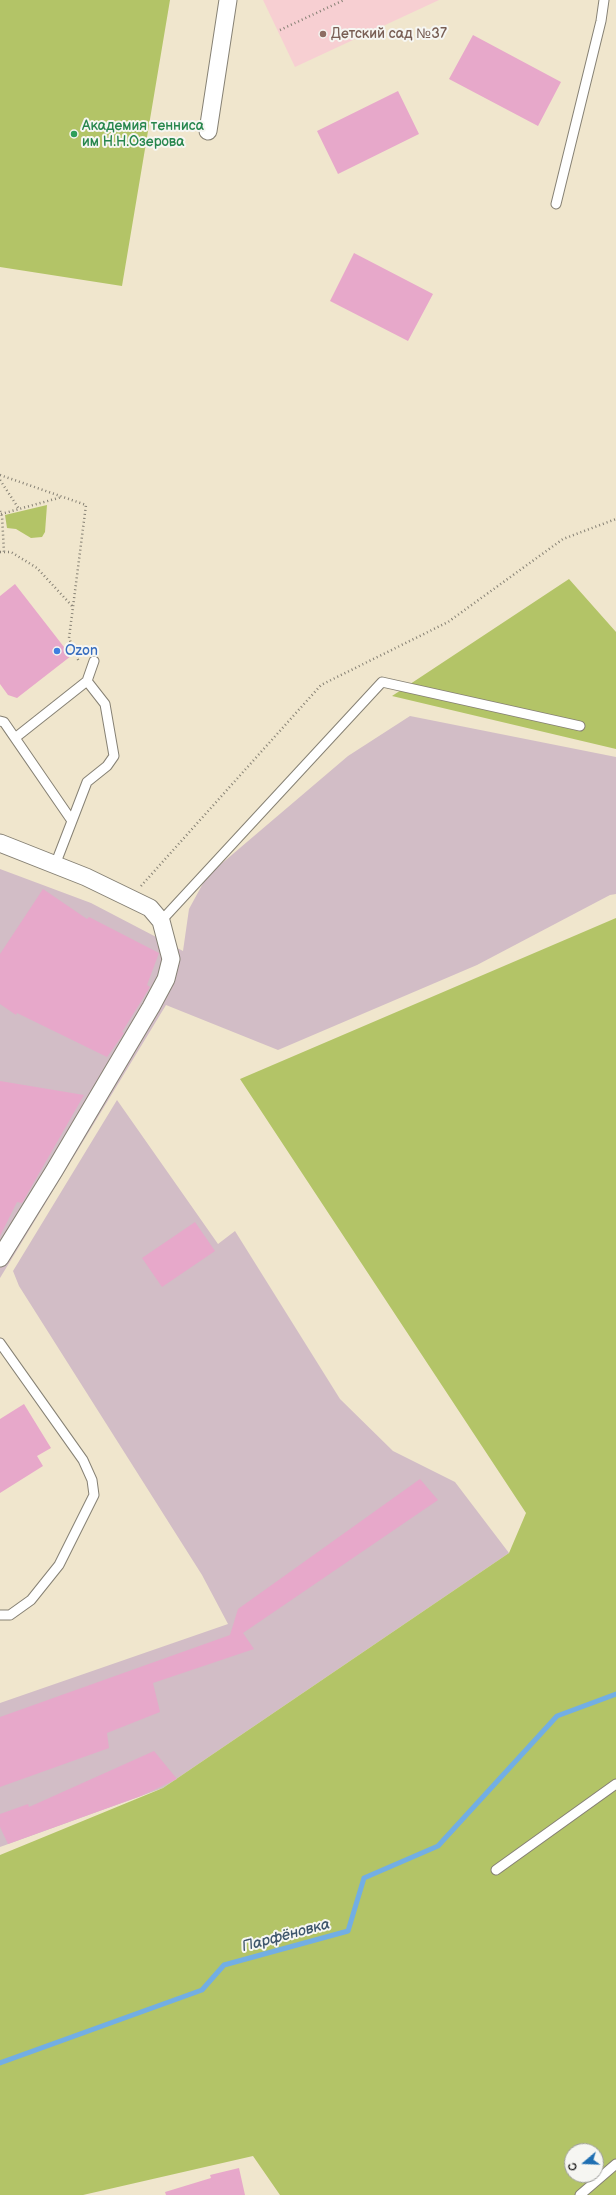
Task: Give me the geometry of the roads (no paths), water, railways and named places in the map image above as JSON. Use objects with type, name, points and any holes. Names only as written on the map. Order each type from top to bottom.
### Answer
[{"type":"street","points":[[208,130],[228,0]]},
{"type":"street","points":[[0,843],[131,897],[150,908],[161,921],[171,959],[166,978],[151,1007],[54,1171],[0,1258]]},
{"type":"lane","points":[[556,204],[601,21],[604,0]]},
{"type":"lane","points":[[14,738],[87,681],[94,661]]},
{"type":"lane","points":[[55,865],[87,782],[107,766],[114,756],[105,704],[87,681]]},
{"type":"lane","points":[[161,921],[382,682],[580,726]]},
{"type":"lane","points":[[0,721],[4,722],[72,821]]},
{"type":"lane","points":[[0,1343],[83,1460],[92,1480],[94,1495],[59,1565],[31,1600],[10,1615],[0,1615]]},
{"type":"lane","points":[[496,1870],[616,1784]]},
{"type":"lane","points":[[580,2195],[616,2164]]},
{"type":"waterway","name":"Парфёновка","points":[[0,2063],[202,1990],[224,1965],[348,1931],[364,1878],[438,1846],[557,1716],[616,1694]]},
{"type":"place","name":"Детский сад №37","points":[[323,34]]},
{"type":"place","name":"Академия тенниса им Н.Н.Озерова","points":[[74,134]]},
{"type":"place","name":"Ozon","points":[[57,651]]}]
